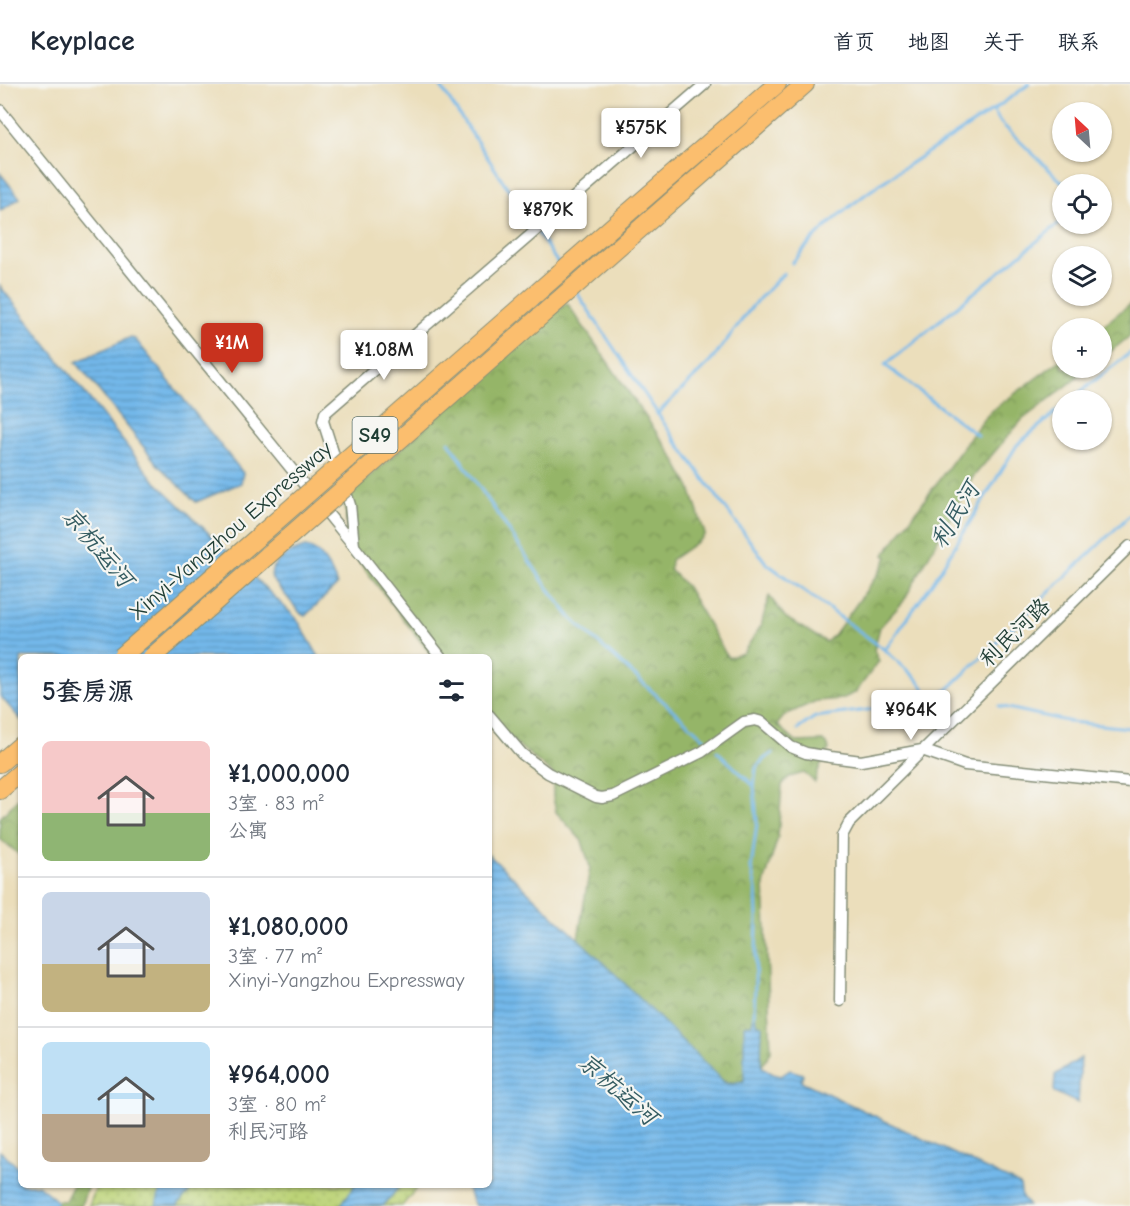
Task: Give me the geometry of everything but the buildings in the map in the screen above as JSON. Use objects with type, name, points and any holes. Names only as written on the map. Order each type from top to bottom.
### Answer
[{"type":"highway","name":"Xinyi-Yangzhou Expressway","points":[[124,654],[777,84]]},
{"type":"highway","name":"Xinyi-Yangzhou Expressway","points":[[155,654],[805,84]]},
{"type":"highway","points":[[0,763],[18,748]]},
{"type":"highway","points":[[0,790],[18,775]]},
{"type":"street","points":[[354,546],[350,505],[323,421],[325,413],[705,84]]},
{"type":"street","points":[[0,110],[354,546],[439,654]]},
{"type":"street","name":"利民河路","points":[[840,1001],[842,836],[849,823],[1130,546]]},
{"type":"street","points":[[492,719],[522,754],[532,762],[571,785],[602,798],[613,796],[702,752],[744,722],[755,720],[762,722],[790,747],[806,753],[861,761],[922,750],[965,765],[1130,782]]},
{"type":"green space","points":[[567,303],[672,455],[690,488],[705,534],[671,560],[670,570],[687,587],[728,658],[743,653],[761,626],[769,596],[786,618],[826,642],[835,634],[881,570],[887,557],[884,555],[983,420],[994,409],[1052,366],[1052,378],[1077,378],[1061,390],[1052,390],[1052,397],[1022,420],[973,477],[903,602],[880,627],[874,650],[879,661],[856,692],[842,699],[816,701],[785,715],[777,725],[796,742],[823,741],[829,749],[815,782],[804,773],[789,777],[782,785],[778,837],[764,884],[771,1051],[758,1070],[739,1082],[723,1081],[578,939],[590,867],[582,841],[556,812],[553,797],[553,774],[492,723],[492,654],[431,654],[348,548],[345,502],[353,491]]},
{"type":"green space","points":[[1130,304],[1130,336],[1112,350],[1112,318]]},
{"type":"green space","points":[[18,799],[18,854],[0,839],[0,818]]},
{"type":"green space","points":[[72,1188],[87,1188],[81,1206],[56,1206],[57,1201],[65,1201]]},
{"type":"green space","points":[[96,1188],[417,1188],[402,1206],[89,1206]]},
{"type":"water","points":[[0,173],[20,198],[0,211]]},
{"type":"water","name":"京杭运河","points":[[0,286],[153,479],[297,619],[317,654],[18,654],[18,717],[0,696]]},
{"type":"water","points":[[131,337],[136,340],[243,473],[241,483],[196,502],[158,465],[76,362]]},
{"type":"water","points":[[305,547],[311,548],[321,556],[337,585],[305,616],[272,579],[271,573],[282,558]]},
{"type":"water","name":"京杭运河","points":[[492,858],[608,967],[725,1083],[733,1084],[744,1081],[744,1025],[752,1024],[754,1014],[758,1024],[762,1025],[762,1067],[781,1076],[790,1070],[803,1074],[801,1081],[1020,1185],[1022,1198],[1029,1206],[475,1206],[466,1188],[492,1188]]},
{"type":"water","points":[[1081,1058],[1078,1103],[1054,1092],[1055,1075]]},
{"type":"water","points":[[0,1151],[18,1167],[18,1188],[42,1188],[57,1201],[56,1206],[0,1206]]},
{"type":"water","points":[[160,1188],[192,1188],[177,1206],[156,1206]]},
{"type":"water","points":[[353,1188],[398,1188],[383,1206],[340,1206]]},
{"type":"waterway","points":[[439,84],[534,228]]},
{"type":"waterway","points":[[792,263],[817,235],[845,210],[1029,84]]},
{"type":"waterway","points":[[996,109],[994,112],[1001,123],[1054,174]]},
{"type":"waterway","points":[[978,436],[885,365],[1052,229]]},
{"type":"waterway","points":[[538,233],[559,265]]},
{"type":"waterway","points":[[657,414],[711,361],[754,304],[784,273]]},
{"type":"waterway","points":[[577,293],[674,438],[766,563],[885,650],[918,680],[931,700]]},
{"type":"waterway","name":"利民河","points":[[1083,390],[1130,353]]},
{"type":"waterway","name":"利民河","points":[[885,650],[933,582],[1017,445],[1052,415]]},
{"type":"waterway","points":[[449,442],[545,584],[572,619],[705,739]]},
{"type":"waterway","points":[[798,729],[815,717],[931,700],[948,689],[1130,515]]},
{"type":"waterway","points":[[999,706],[1071,722],[1130,728]]},
{"type":"waterway","points":[[717,751],[754,786]]},
{"type":"waterway","points":[[754,1016],[757,918],[756,890],[751,868],[757,823],[754,786],[756,768],[773,753]]}]
